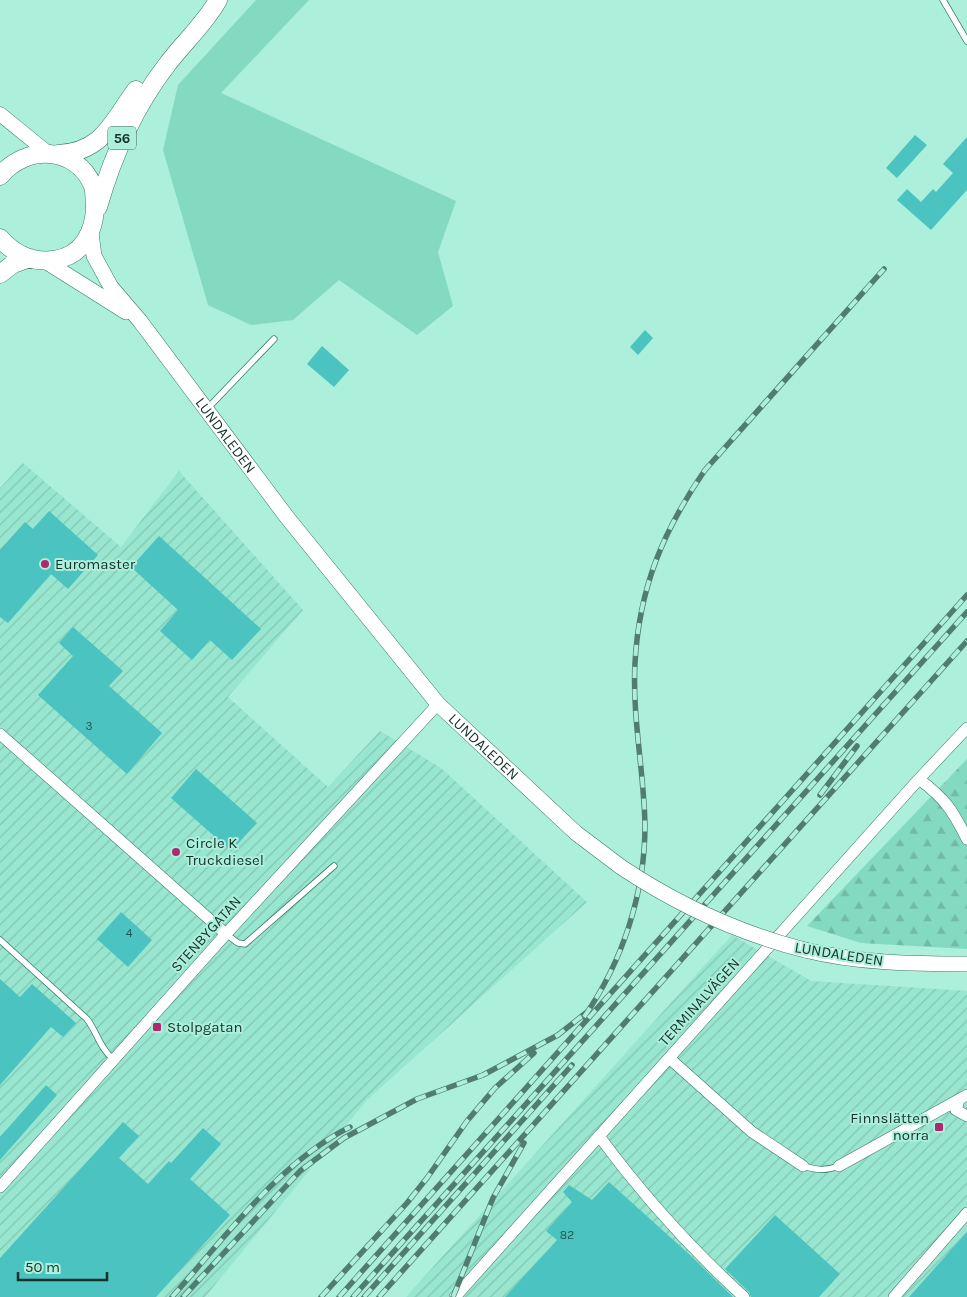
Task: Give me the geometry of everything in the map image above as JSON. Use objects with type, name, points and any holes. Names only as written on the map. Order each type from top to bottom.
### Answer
[{"type":"highway","name":"56","points":[[0,176],[8,167],[22,158],[53,153],[73,153],[89,147],[102,137],[146,77],[212,0]]},
{"type":"highway","name":"56","points":[[0,274],[13,264],[59,259],[72,252],[93,225],[117,149],[138,108],[165,67],[218,0]]},
{"type":"highway","points":[[53,153],[80,168],[89,178],[94,192],[93,225]]},
{"type":"highway","points":[[0,238],[17,254],[37,260]]},
{"type":"main road","name":"LUNDALEDEN","points":[[93,225],[94,256],[111,287],[140,321],[286,516],[438,704],[569,827],[621,867],[691,909],[736,929],[805,950],[881,961],[967,964]]},
{"type":"main road","name":"LUNDALEDEN","points":[[37,260],[140,321]]},
{"type":"street","points":[[0,114],[53,153]]},
{"type":"street","name":"STENBYGATAN","points":[[0,1187],[226,934],[438,704]]},
{"type":"street","name":"TERMINALVÄGEN","points":[[455,1297],[919,779],[967,728]]},
{"type":"street","points":[[0,734],[226,934]]},
{"type":"street","points":[[919,779],[941,796],[954,814],[967,839]]},
{"type":"street","points":[[669,1058],[752,1132],[803,1166]]},
{"type":"street","points":[[963,1098],[956,1110],[967,1116]]},
{"type":"street","points":[[839,1166],[963,1098]]},
{"type":"street","points":[[599,1136],[642,1194],[690,1246],[744,1297]]},
{"type":"street","points":[[894,1297],[967,1213]]},
{"type":"lane","points":[[943,0],[967,41]]},
{"type":"lane","points":[[207,409],[274,339]]},
{"type":"lane","points":[[226,934],[238,943],[245,944],[334,866]]},
{"type":"lane","points":[[0,940],[87,1019],[94,1028],[103,1050],[114,1060]]},
{"type":"lane","points":[[803,1166],[815,1170],[830,1170],[839,1166]]},
{"type":"shaded area","points":[[23,463],[121,547],[179,471],[303,610],[228,697],[328,787],[380,731],[441,768],[587,902],[367,1100],[205,1297],[0,1297],[0,488]]},
{"type":"shaded area","points":[[732,935],[811,981],[967,991],[967,1297],[406,1297]]},
{"type":"green space","points":[[256,0],[309,0],[221,93],[456,201],[438,252],[453,306],[417,335],[339,280],[293,320],[251,325],[208,305],[163,150],[178,85]]},
{"type":"green space","points":[[967,759],[967,949],[861,943],[807,926]]},
{"type":"building","points":[[915,135],[927,145],[897,178],[886,168]]},
{"type":"building","points":[[967,137],[967,190],[931,230],[897,200],[907,189],[921,202],[933,189],[936,192],[953,173],[943,164]]},
{"type":"building","points":[[645,330],[653,338],[638,355],[630,347]]},
{"type":"building","points":[[322,346],[349,370],[334,387],[307,364]]},
{"type":"building","name":"Euromaster","points":[[49,511],[98,555],[68,589],[51,574],[8,623],[0,617],[0,550],[25,522],[33,529]]},
{"type":"building","points":[[159,536],[261,629],[232,660],[210,640],[192,660],[160,631],[178,610],[131,567]]},
{"type":"building","points":[[73,627],[123,671],[109,686],[162,733],[127,774],[38,695],[73,656],[59,643]]},
{"type":"building","points":[[196,769],[257,823],[231,851],[171,798]]},
{"type":"building","points":[[121,912],[152,940],[128,967],[97,939]]},
{"type":"building","points":[[0,979],[20,997],[32,984],[76,1023],[63,1037],[51,1027],[0,1085]]},
{"type":"building","points":[[46,1085],[57,1095],[0,1160],[0,1137]]},
{"type":"building","points":[[123,1122],[139,1136],[119,1158],[148,1184],[169,1161],[171,1163],[203,1128],[221,1144],[190,1179],[230,1215],[156,1297],[0,1297],[0,1258]]},
{"type":"building","points":[[609,1182],[690,1255],[733,1297],[505,1297],[557,1240],[546,1231],[572,1202],[563,1192],[569,1185],[592,1200]]},
{"type":"building","points":[[775,1215],[840,1274],[819,1297],[751,1297],[749,1292],[725,1269]]},
{"type":"building","points":[[967,1232],[967,1297],[909,1297]]},
{"type":"railway","points":[[584,1017],[610,973],[620,950],[636,901],[641,876],[645,825],[635,704],[635,663],[637,636],[642,610],[648,585],[665,538],[705,470],[884,269]]},
{"type":"railway","points":[[339,1297],[967,595]]},
{"type":"railway","points":[[353,1297],[967,612]]},
{"type":"railway","points":[[379,1297],[967,641]]},
{"type":"railway","points":[[820,795],[857,746]]},
{"type":"railway","points":[[183,1297],[300,1171],[344,1138],[417,1099],[483,1075],[558,1035],[587,1012]]},
{"type":"railway","points":[[321,1297],[407,1203],[467,1121],[495,1088],[534,1053]]},
{"type":"railway","points":[[364,1297],[572,1065]]},
{"type":"railway","points":[[172,1297],[254,1203],[276,1181],[299,1160],[324,1142],[350,1127]]},
{"type":"railway","points":[[453,1297],[493,1198],[524,1143]]},
{"type":"place","name":"Euromaster","points":[[45,564]]},
{"type":"place","name":"Circle K Truckdiesel","points":[[176,852]]},
{"type":"place","name":"Stolpgatan","points":[[157,1027]]},
{"type":"place","name":"Finnslätten norra","points":[[939,1127]]}]
